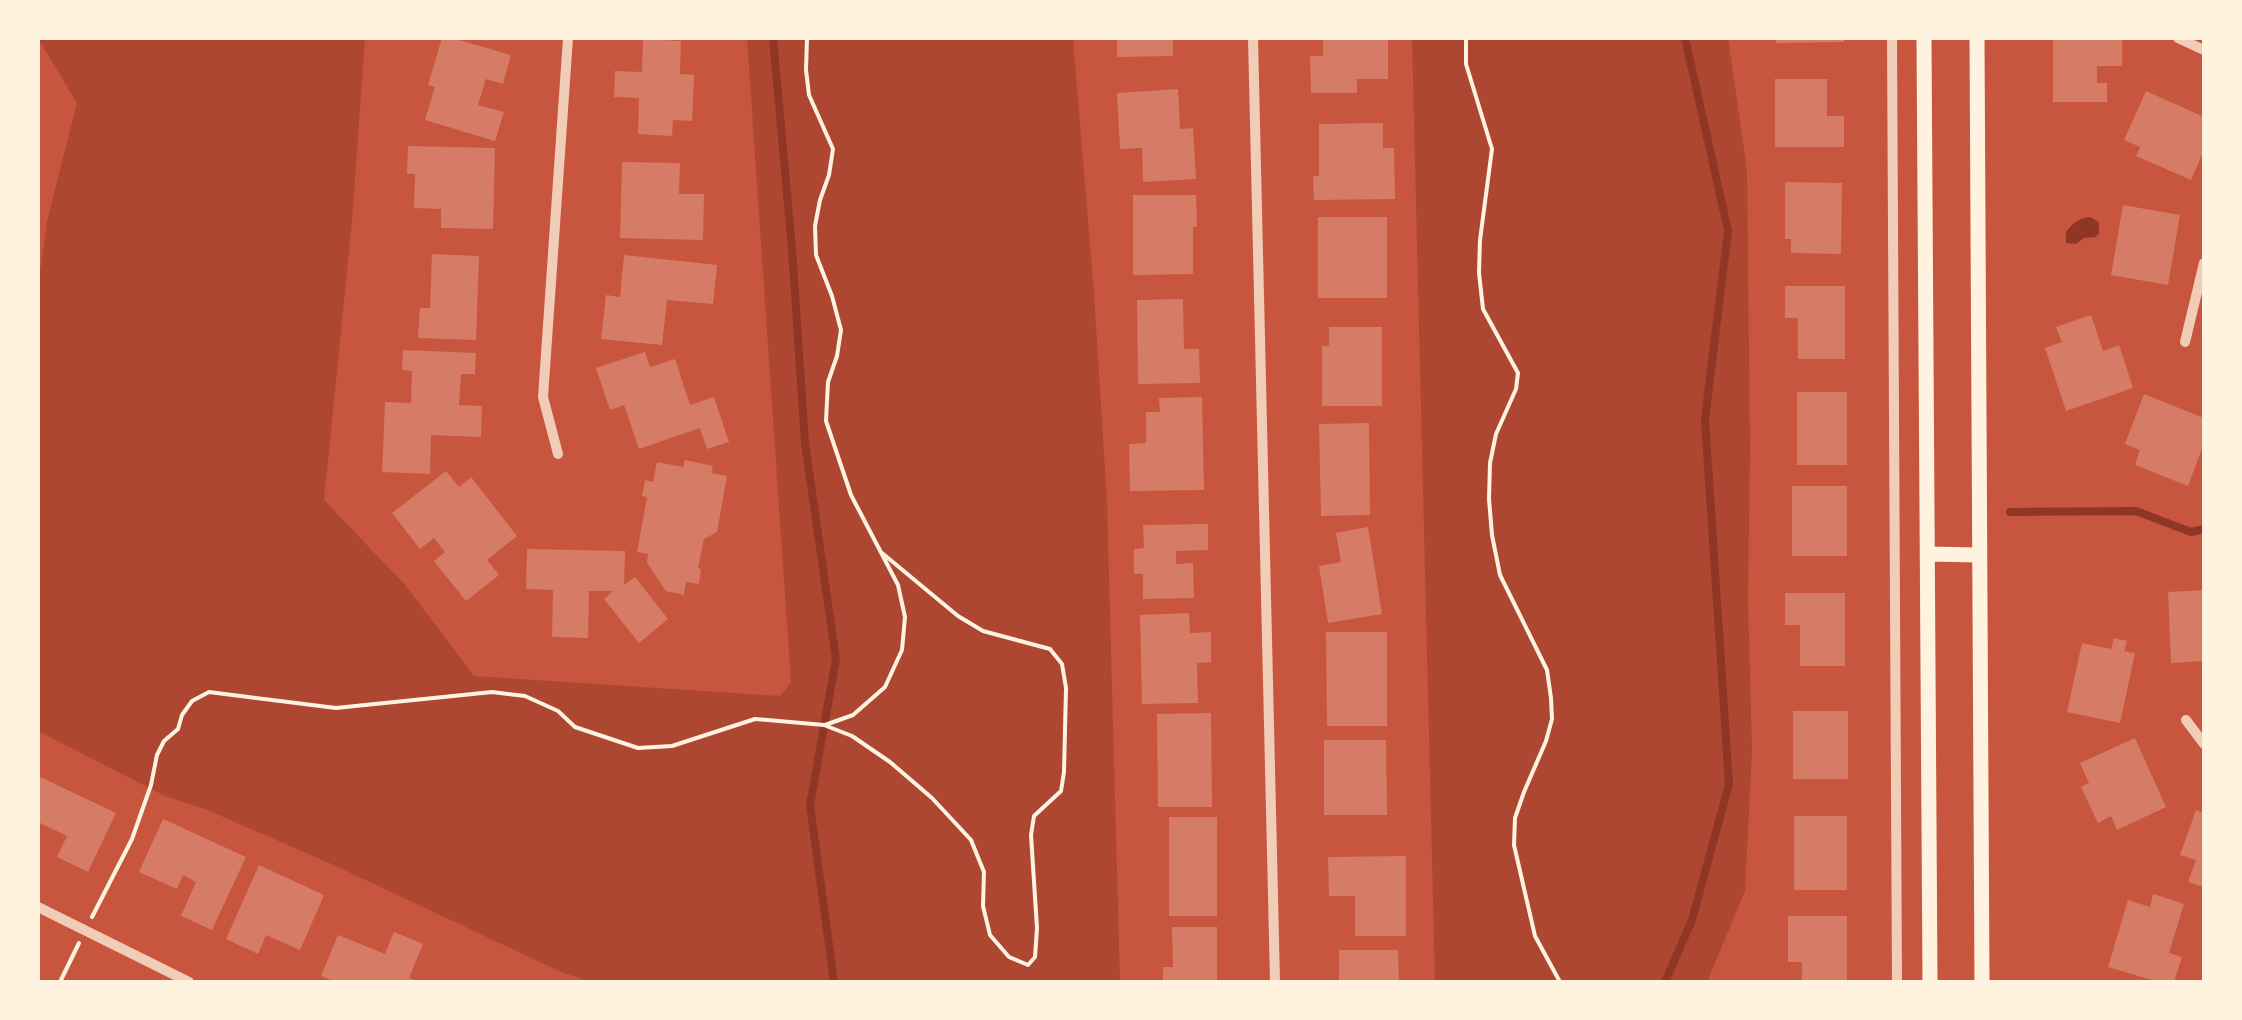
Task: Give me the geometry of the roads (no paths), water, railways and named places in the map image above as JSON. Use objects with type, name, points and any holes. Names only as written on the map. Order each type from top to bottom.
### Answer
[{"type":"main road","points":[[1924,38],[1930,982]]},
{"type":"main road","points":[[1977,38],[1982,982]]},
{"type":"main road","points":[[1928,554],[1979,555]]},
{"type":"street","points":[[558,454],[543,396],[568,38]]},
{"type":"street","points":[[1253,38],[1275,982]]},
{"type":"street","points":[[1892,38],[1897,982]]},
{"type":"street","points":[[2178,38],[2204,50]]},
{"type":"street","points":[[2185,342],[2204,263]]},
{"type":"street","points":[[2186,720],[2204,744]]},
{"type":"street","points":[[38,906],[189,982]]},
{"type":"waterway","points":[[773,38],[805,443],[836,659],[810,805],[834,982]]},
{"type":"waterway","points":[[1665,982],[1692,920],[1729,784],[1705,419],[1728,231],[1685,38]]},
{"type":"waterway","points":[[2010,512],[2136,511],[2191,532],[2204,529]]}]
